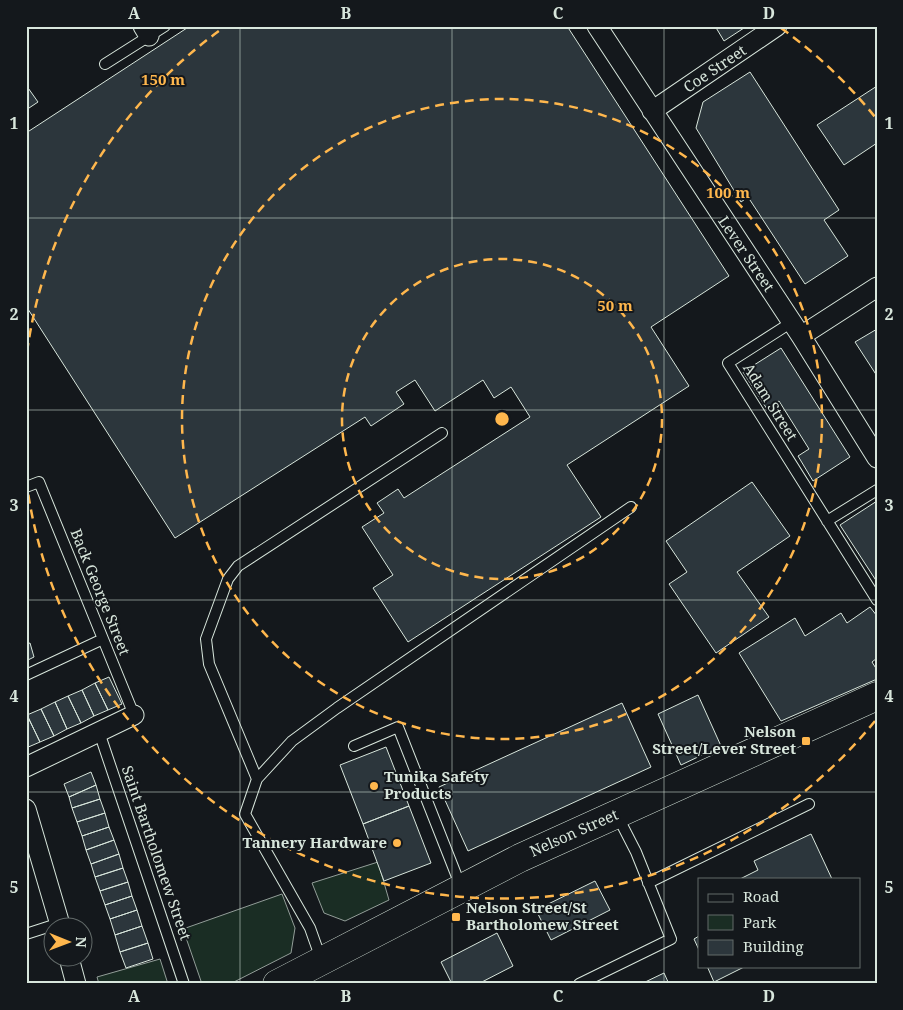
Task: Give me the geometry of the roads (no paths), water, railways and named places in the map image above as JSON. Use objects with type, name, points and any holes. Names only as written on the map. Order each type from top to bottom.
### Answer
[{"type":"street","name":"Lever Street","points":[[597,26],[796,329],[877,458]]},
{"type":"street","name":"Coe Street","points":[[652,111],[777,26]]},
{"type":"street","points":[[796,329],[877,287]]},
{"type":"street","name":"Nelson Street","points":[[277,984],[520,858],[877,696]]},
{"type":"street","points":[[26,767],[134,714]]},
{"type":"street","points":[[26,809],[31,843],[58,918]]},
{"type":"street","points":[[72,968],[76,984]]},
{"type":"lane","points":[[105,64],[152,30]]},
{"type":"lane","name":"Adam Street","points":[[796,329],[728,363],[877,600]]},
{"type":"lane","points":[[257,779],[209,664],[206,639],[228,579],[238,566],[442,433]]},
{"type":"lane","name":"Back George Street","points":[[26,487],[39,482],[134,714]]},
{"type":"lane","points":[[827,521],[877,490]]},
{"type":"lane","points":[[322,961],[310,928],[245,814],[257,779],[292,741],[337,708],[631,507]]},
{"type":"lane","points":[[26,675],[103,639]]},
{"type":"lane","points":[[354,746],[398,727],[462,888]]},
{"type":"lane","name":"Saint Bartholomew Street","points":[[99,732],[184,984]]},
{"type":"lane","points":[[648,883],[809,804]]},
{"type":"lane","points":[[579,984],[671,939],[636,852],[617,814]]},
{"type":"lane","points":[[26,934],[42,930]]},
{"type":"place","name":"Nelson Street/Lever Street","points":[[806,741]]},
{"type":"place","name":"Tunika Safety Products","points":[[374,786]]},
{"type":"place","name":"Tannery Hardware","points":[[397,843]]},
{"type":"place","name":"Nelson Street/St Bartholomew Street","points":[[456,917]]}]
